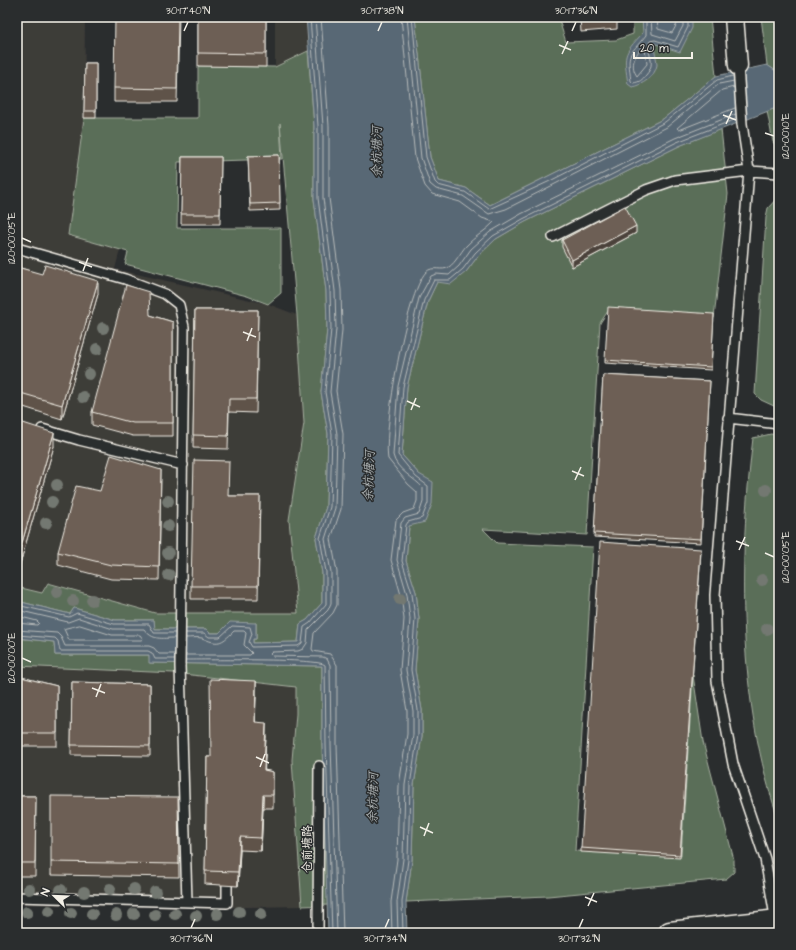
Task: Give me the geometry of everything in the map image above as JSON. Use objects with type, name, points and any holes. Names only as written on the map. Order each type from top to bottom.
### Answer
[{"type":"main road","points":[[670,933],[778,922]]},
{"type":"street","points":[[734,17],[738,66]]},
{"type":"lane","points":[[738,66],[742,124],[749,171],[715,595],[717,681],[733,764],[765,859],[778,922]]},
{"type":"lane","points":[[553,237],[646,190],[676,180],[749,171],[779,173]]},
{"type":"lane","points":[[17,248],[144,285],[165,294],[179,304],[184,327],[180,666],[187,902]]},
{"type":"lane","points":[[728,418],[779,424]]},
{"type":"lane","points":[[31,426],[79,440],[182,465]]},
{"type":"lane","name":"仓前塘路","points":[[318,933],[319,766]]},
{"type":"lane","points":[[17,897],[227,903],[227,885]]},
{"type":"shaded area","points":[[17,17],[85,17],[84,118],[68,235],[120,250],[115,269],[268,304],[297,315],[304,423],[289,520],[300,624],[296,665],[296,714],[292,760],[302,906],[194,908],[17,904]]},
{"type":"shaded area","points":[[275,17],[306,17],[308,51],[275,67]]},
{"type":"green space","points":[[415,17],[558,17],[566,42],[616,40],[633,34],[633,17],[710,17],[716,76],[663,119],[490,205],[466,188],[439,181],[430,157]]},
{"type":"green space","points":[[761,17],[779,17],[779,73],[767,65]]},
{"type":"green space","points":[[308,51],[314,126],[314,199],[326,291],[327,329],[321,392],[328,434],[326,507],[316,538],[322,573],[322,603],[307,620],[300,624],[298,642],[253,643],[253,639],[256,639],[256,623],[220,633],[210,633],[206,629],[154,629],[154,620],[115,620],[74,608],[70,614],[17,601],[17,587],[42,593],[48,583],[155,613],[298,613],[289,520],[304,423],[297,315],[280,123],[282,159],[178,162],[177,228],[281,228],[281,293],[268,304],[247,296],[125,264],[128,252],[68,235],[84,118],[198,118],[198,66],[275,67]]},
{"type":"green space","points":[[779,108],[779,150],[773,142],[767,111]]},
{"type":"green space","points":[[721,129],[728,194],[714,318],[608,311],[600,323],[587,535],[483,529],[497,543],[593,547],[575,851],[681,856],[693,675],[703,742],[734,860],[734,872],[726,879],[548,896],[406,902],[412,860],[414,785],[422,736],[422,710],[415,670],[419,619],[416,592],[406,561],[409,526],[419,474],[402,455],[407,387],[428,301],[437,282],[466,272],[478,256],[496,239],[525,222],[679,146]]},
{"type":"green space","points":[[779,196],[779,404],[774,406],[761,400],[755,394],[766,217],[768,208]]},
{"type":"green space","points":[[771,434],[779,436],[779,821],[765,775],[755,728],[748,680],[745,632],[745,534],[753,438]]},
{"type":"green space","points":[[17,638],[54,642],[55,655],[149,655],[150,663],[322,666],[322,745],[328,905],[302,906],[292,760],[296,714],[296,687],[174,673],[17,666]]},
{"type":"water","name":"余杭塘河","points":[[306,17],[415,17],[430,157],[439,181],[466,188],[490,205],[663,119],[716,76],[767,65],[779,73],[779,108],[679,146],[525,222],[496,239],[478,256],[466,272],[451,284],[437,282],[428,301],[407,387],[402,455],[419,474],[433,482],[432,504],[425,522],[409,526],[406,561],[416,592],[419,619],[415,670],[422,710],[422,736],[414,785],[412,860],[406,902],[407,933],[328,933],[322,745],[322,666],[149,663],[149,655],[55,655],[54,642],[17,638],[17,601],[70,614],[74,608],[115,620],[154,620],[155,629],[206,629],[210,633],[219,633],[230,622],[256,623],[256,639],[253,639],[253,643],[298,642],[300,624],[307,620],[322,603],[322,573],[316,538],[326,507],[328,434],[321,392],[327,329],[326,291],[314,199],[314,126]]},
{"type":"water","points":[[642,17],[692,17],[692,28],[680,52],[653,43],[657,63],[656,69],[648,80],[632,87],[628,84],[625,61],[631,46],[643,33]]},
{"type":"building","points":[[115,17],[178,17],[177,89],[114,88]]},
{"type":"building","points":[[198,17],[266,17],[266,54],[198,53]]},
{"type":"building","points":[[581,17],[605,17],[581,19]]},
{"type":"building","points":[[85,63],[96,63],[96,111],[84,111]]},
{"type":"building","points":[[279,155],[280,203],[250,204],[248,156]]},
{"type":"building","points":[[182,157],[221,157],[220,214],[181,214]]},
{"type":"building","points":[[625,206],[636,226],[572,260],[562,240]]},
{"type":"building","points":[[45,265],[98,281],[62,405],[17,392],[17,267],[42,274]]},
{"type":"building","points":[[126,285],[149,292],[150,315],[173,322],[173,423],[133,423],[92,412]]},
{"type":"building","points":[[608,307],[714,314],[711,367],[605,360]]},
{"type":"building","points":[[195,310],[258,310],[256,399],[229,399],[228,436],[193,435]]},
{"type":"building","points":[[603,375],[710,381],[701,539],[594,533]]},
{"type":"building","points":[[17,421],[54,433],[19,553],[17,553]]},
{"type":"building","points":[[111,455],[161,470],[159,567],[111,565],[58,552],[76,486],[100,491]]},
{"type":"building","points":[[194,460],[229,461],[228,496],[260,496],[258,586],[191,586]]},
{"type":"building","points":[[600,542],[701,549],[680,855],[581,848]]},
{"type":"building","points":[[17,676],[57,686],[57,733],[17,733]]},
{"type":"building","points":[[210,679],[256,681],[255,722],[266,723],[264,770],[273,772],[273,795],[263,795],[261,838],[240,837],[238,872],[205,871],[207,757],[211,757]]},
{"type":"building","points":[[72,682],[150,684],[150,746],[71,745]]},
{"type":"building","points":[[17,796],[36,796],[35,863],[17,863]]},
{"type":"building","points":[[51,796],[178,797],[179,864],[51,862]]}]
